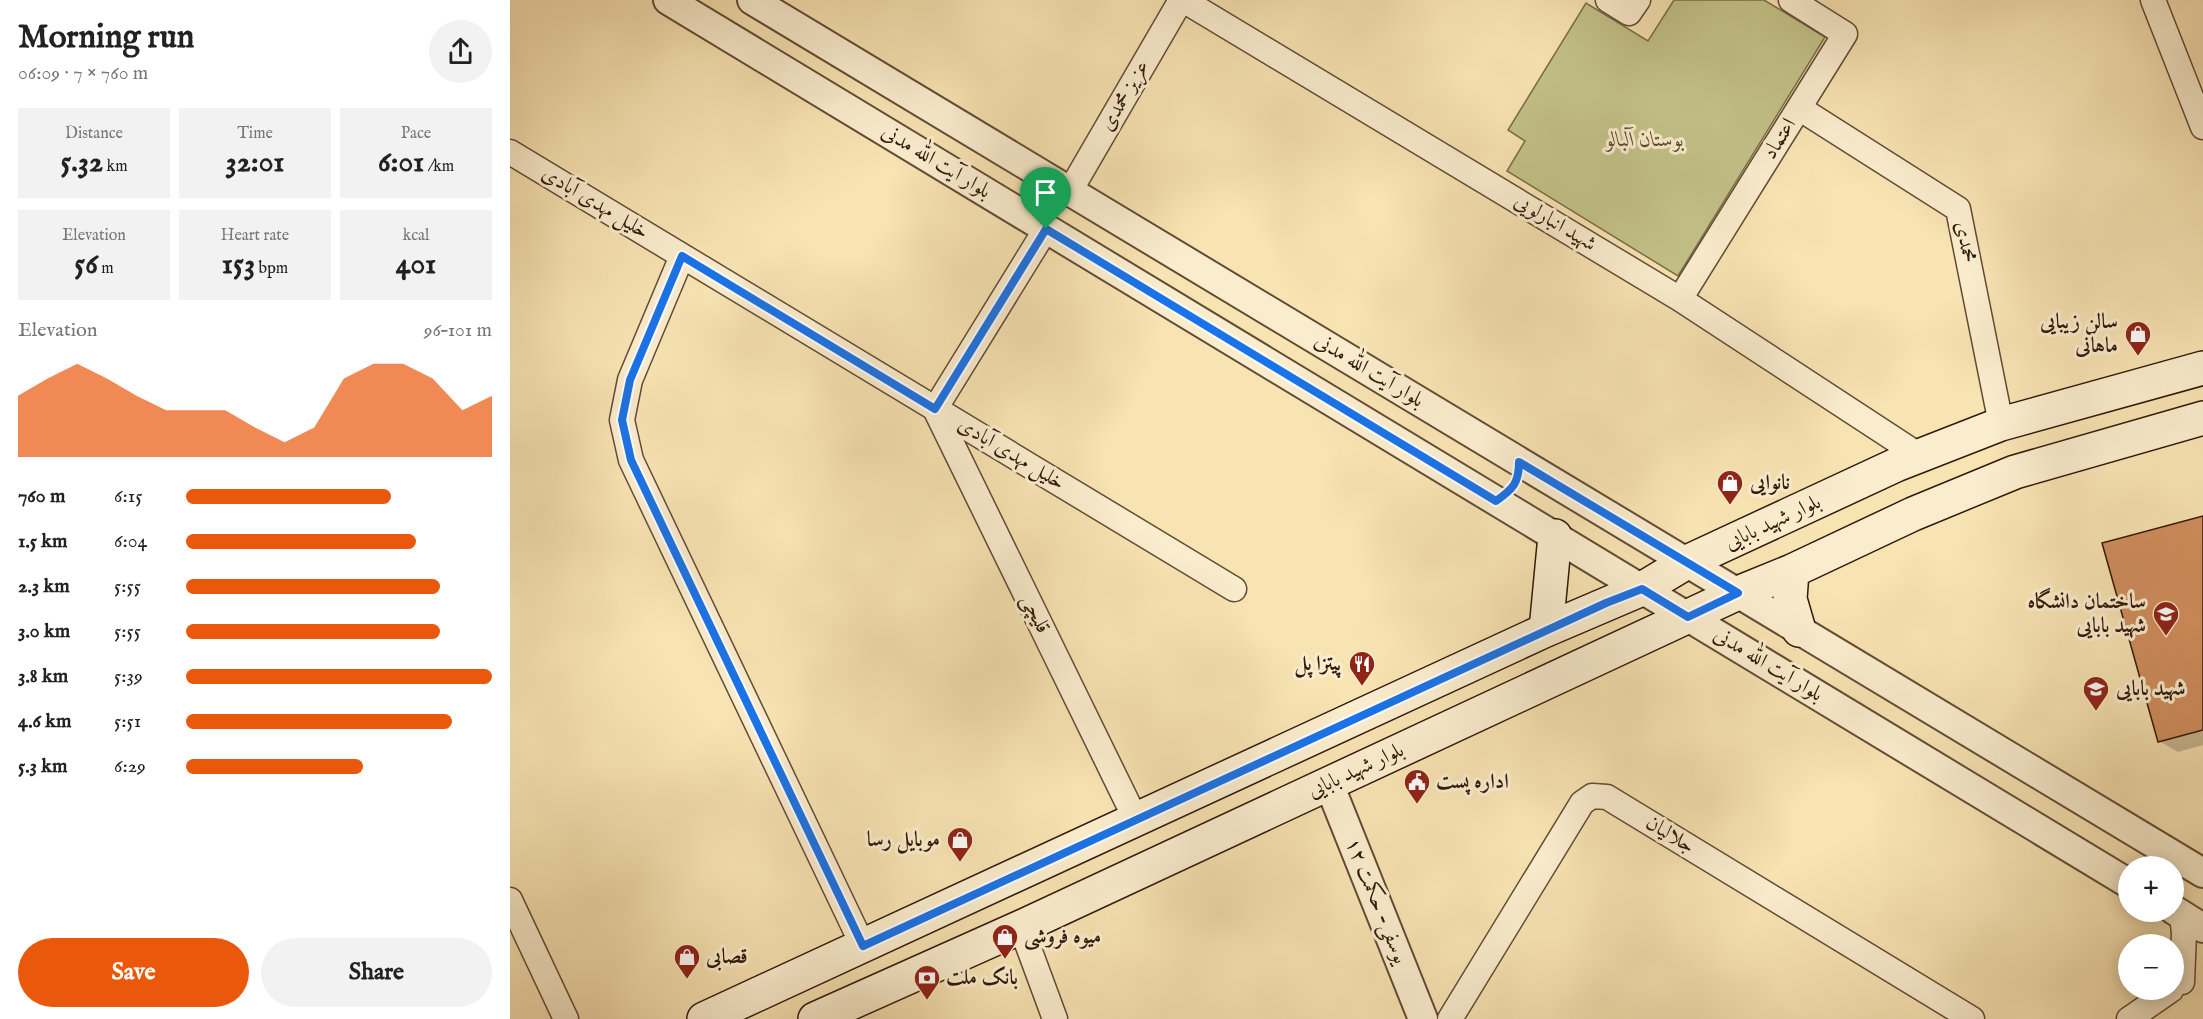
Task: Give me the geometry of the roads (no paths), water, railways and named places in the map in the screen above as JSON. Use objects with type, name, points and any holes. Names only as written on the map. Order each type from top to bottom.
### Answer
[{"type":"main road","name":"بلوار شهید بابایی","points":[[704,1019],[1546,630],[1642,589],[1687,562],[1896,465],[2001,424],[2203,368]]},
{"type":"main road","name":"بلوار شهید بابایی","points":[[815,1019],[1022,927],[1913,513],[2015,472],[2203,418]]},
{"type":"main road","points":[[1546,630],[1555,536]]},
{"type":"main road","points":[[1792,571],[1790,599],[1799,630]]},
{"type":"street","name":"بلوار آیت الله مدنی","points":[[668,0],[2118,877]]},
{"type":"street","name":"بلوار آیت الله مدنی","points":[[752,0],[1866,670],[2190,855],[2203,873]]},
{"type":"street","name":"عزیز محمدی","points":[[1070,191],[1182,0]]},
{"type":"street","name":"شهید انبارلویی","points":[[1182,0],[1680,299],[1920,456]]},
{"type":"street","points":[[1608,0],[1633,7]]},
{"type":"street","name":"اعتماد","points":[[1680,299],[1845,34],[1791,0]]},
{"type":"street","points":[[2153,0],[2203,127]]},
{"type":"street","name":"محمدی","points":[[1799,108],[1958,209],[2001,424]]},
{"type":"street","name":"خلیل مهدی آبادی","points":[[510,152],[1234,589]]},
{"type":"street","points":[[935,409],[1046,229]]},
{"type":"street","points":[[682,256],[630,380],[622,420],[631,460],[863,946]]},
{"type":"street","name":"قلیچی","points":[[935,409],[1136,820]]},
{"type":"street","points":[[1496,501],[1510,491],[1519,477],[1519,462]]},
{"type":"street","points":[[1840,709],[1842,690],[1850,679],[1866,670]]},
{"type":"street","name":"یوسفی- حکمت ۱۲","points":[[1329,784],[1423,1019]]},
{"type":"street","name":"جلالیان","points":[[1450,1019],[1582,803],[1592,796],[1607,797],[1972,1019]]},
{"type":"street","points":[[510,900],[566,1019]]},
{"type":"street","points":[[2184,934],[2186,918]]},
{"type":"street","points":[[1022,927],[1055,1019]]},
{"type":"street","points":[[2184,982],[2203,970]]},
{"type":"street","points":[[2129,1019],[2156,1000]]},
{"type":"place","name":"سالن زیبایی ماهانی","points":[[2138,357]]},
{"type":"place","name":"نانوایی","points":[[1730,506]]},
{"type":"place","name":"ساختمان دانشگاه شهید بابایی","points":[[2166,637]]},
{"type":"place","name":"پیتزا پل","points":[[1362,687]]},
{"type":"place","name":"شهید بابایی","points":[[2096,712]]},
{"type":"place","name":"اداره پست","points":[[1417,805]]},
{"type":"place","name":"موبایل رسا","points":[[960,863]]},
{"type":"place","name":"میوه فروشی","points":[[1005,960]]},
{"type":"place","name":"قصابی","points":[[687,980]]},
{"type":"place","name":"بانک ملت","points":[[927,1001]]},
{"type":"park label","name":"بوستان آلبالو","points":[[1645,140]]}]
